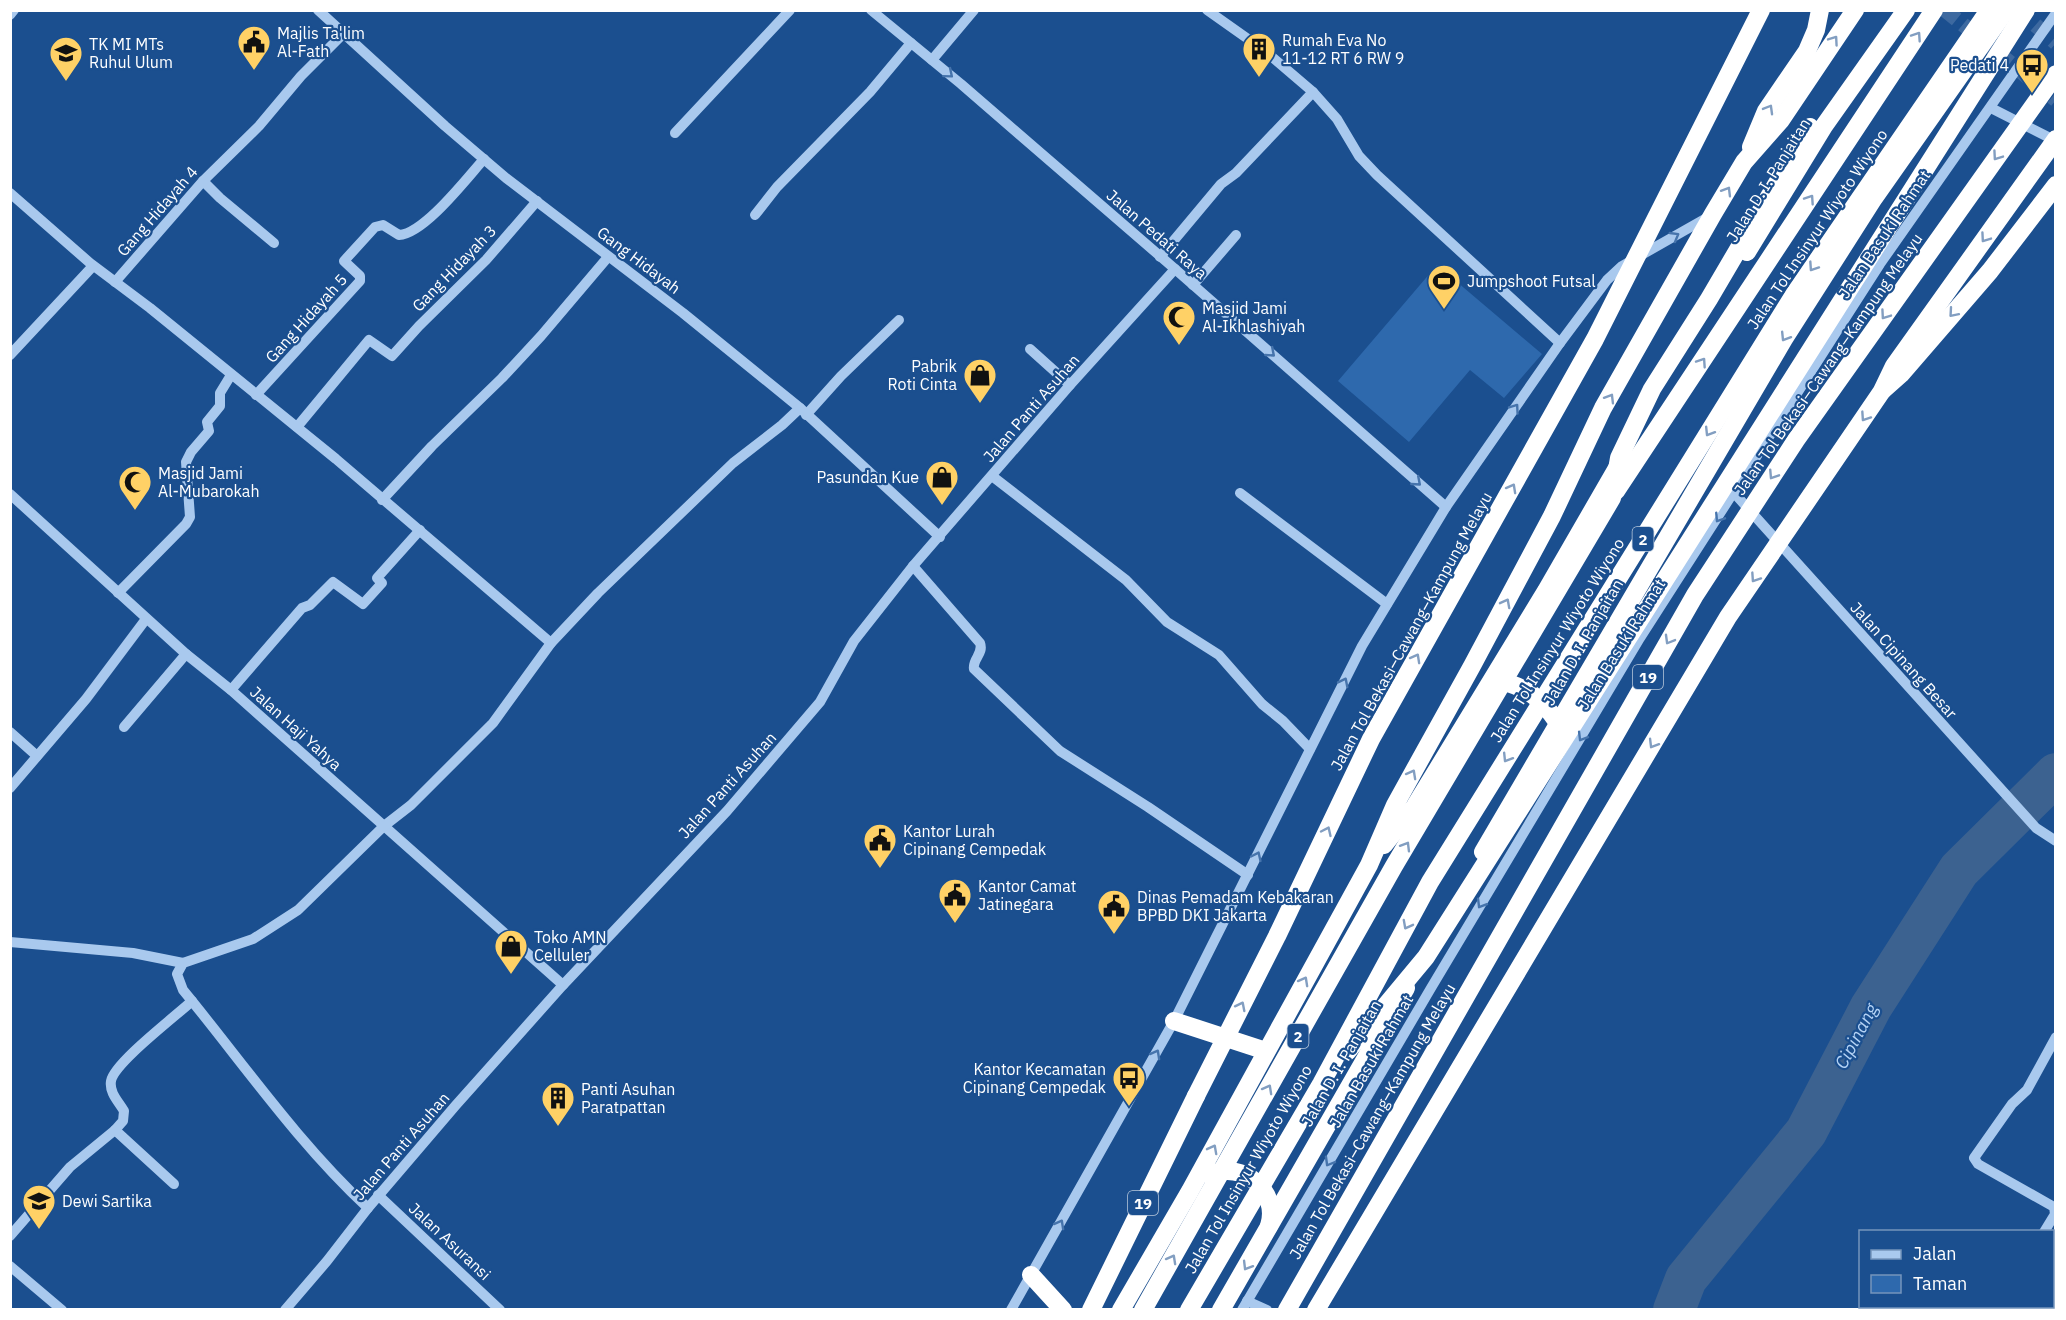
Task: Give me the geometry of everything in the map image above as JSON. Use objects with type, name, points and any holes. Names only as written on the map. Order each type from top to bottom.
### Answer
[{"type":"highway","name":"Jalan Tol Bekasi–Cawang–Kampung Melayu","points":[[1091,1310],[1277,936],[1371,738],[1595,339],[1761,10]]},
{"type":"highway","points":[[1744,162],[1766,111],[1807,51],[1816,30],[1820,10]]},
{"type":"highway","name":"Jalan D. I. Panjaitan","points":[[1121,1310],[1190,1191],[1369,865],[1395,805],[1547,525],[1603,408],[1744,162],[1781,120],[1855,10]]},
{"type":"highway","points":[[1612,498],[1619,458],[1653,389],[1810,127],[1893,10]]},
{"type":"highway","name":"Jalan D. I. Panjaitan","points":[[1369,865],[1415,806],[1494,679],[1686,348],[1824,126],[1906,10]]},
{"type":"highway","name":"Jalan Tol Insinyur Wiyoto Wiyono","points":[[1143,1310],[1394,866],[1612,498],[1934,10]]},
{"type":"highway","name":"Jalan Tol Insinyur Wiyoto Wiyono","points":[[1189,1310],[1322,1084],[1430,882],[1795,293],[1989,10]]},
{"type":"highway","name":"Jalan D. I. Panjaitan","points":[[1221,1310],[1558,723],[1784,339],[1874,198],[2006,10]]},
{"type":"highway","points":[[1322,1084],[1426,957],[2026,10]]},
{"type":"highway","name":"Jalan Tol Bekasi–Cawang–Kampung Melayu","points":[[1287,1310],[1695,595],[1796,440],[2055,74]]},
{"type":"highway","points":[[1316,1310],[1728,617],[1882,391],[1894,366],[2055,140]]},
{"type":"highway","points":[[1882,391],[1901,374],[1990,271],[2055,185]]},
{"type":"highway","points":[[1494,679],[1516,684],[1532,693],[1546,706],[1558,723]]},
{"type":"highway","points":[[1174,1021],[1266,1051]]},
{"type":"highway","points":[[1190,1191],[1202,1179],[1217,1172],[1233,1170],[1244,1173],[1262,1187],[1267,1196],[1270,1214],[1267,1232]]},
{"type":"highway","points":[[1031,1275],[1063,1310]]},
{"type":"street","points":[[10,15],[14,10]]},
{"type":"street","name":"Gang Hidayah","points":[[318,10],[342,34],[484,159],[684,313],[803,412],[940,537]]},
{"type":"street","points":[[675,133],[790,10]]},
{"type":"street","name":"Jalan Pedati Raya","points":[[872,10],[1175,268],[1446,507]]},
{"type":"street","points":[[932,60],[974,10]]},
{"type":"street","points":[[1207,10],[1265,51],[1313,92],[1337,120],[1359,156],[1377,175],[1560,343]]},
{"type":"street","name":"Jalan Basuki Rahmat","points":[[1245,1305],[1640,638],[1735,494],[1880,264],[1991,108],[2055,13]]},
{"type":"street","name":"Gang Hidayah 4","points":[[115,282],[203,181],[259,126],[301,76],[342,34]]},
{"type":"street","points":[[755,215],[777,187],[870,92],[911,43]]},
{"type":"street","points":[[1160,257],[1221,184],[1236,173],[1313,92]]},
{"type":"street","points":[[1991,108],[2055,140]]},
{"type":"street","name":"Gang Hidayah 5","points":[[256,395],[360,281],[360,276],[345,260],[379,225],[399,235],[411,233],[438,211],[484,159]]},
{"type":"street","points":[[203,181],[274,243]]},
{"type":"street","points":[[10,193],[93,266],[150,308],[336,459],[551,643]]},
{"type":"street","name":"Gang Hidayah 3","points":[[297,427],[369,340],[390,357],[392,356],[486,260],[537,201]]},
{"type":"street","points":[[1011,1310],[1174,1021],[1362,646],[1446,507],[1601,287],[1622,266],[1713,214]]},
{"type":"street","points":[[1192,285],[1236,235]]},
{"type":"street","points":[[382,500],[541,336],[608,256]]},
{"type":"street","points":[[10,355],[93,266]]},
{"type":"street","name":"Jalan Panti Asuhan","points":[[285,1310],[378,1195],[563,985],[727,811],[820,702],[854,641],[913,566],[1175,268]]},
{"type":"street","points":[[10,942],[133,953],[183,963],[253,939],[298,910],[384,826],[411,805],[493,723],[551,643],[598,593],[733,463],[782,425],[803,412],[899,320]]},
{"type":"street","points":[[1030,349],[1070,385]]},
{"type":"street","points":[[118,593],[180,531],[190,517],[186,462],[191,452],[209,431],[207,422],[220,406],[220,393],[231,375]]},
{"type":"street","points":[[992,476],[1126,580],[1167,622],[1219,655],[1262,704],[1283,721],[1310,750]]},
{"type":"street","points":[[1240,493],[1387,604]]},
{"type":"street","name":"Jalan Haji Yahya","points":[[10,494],[146,619],[231,690],[563,985]]},
{"type":"street","name":"Jalan Cipinang Besar","points":[[1735,494],[2036,828],[2055,841]]},
{"type":"street","points":[[231,690],[302,608],[310,605],[333,582],[363,604],[382,583],[377,578],[420,530]]},
{"type":"street","points":[[913,566],[980,644],[980,654],[975,661],[974,669],[1060,752],[1148,807],[1248,875]]},
{"type":"street","points":[[10,788],[86,699],[146,619]]},
{"type":"street","points":[[124,727],[186,654]]},
{"type":"street","points":[[10,732],[37,756]]},
{"type":"street","points":[[183,963],[177,979],[192,1001],[271,1101],[347,1189],[368,1208]]},
{"type":"street","points":[[10,1236],[70,1167],[115,1130],[125,1116],[112,1092],[111,1082],[114,1073],[192,1001]]},
{"type":"street","points":[[2045,1230],[2055,1214],[2054,1207],[1978,1164],[1974,1158],[2012,1104],[2027,1090],[2055,1042]]},
{"type":"street","points":[[115,1130],[174,1184]]},
{"type":"street","name":"Jalan Asuransi","points":[[378,1195],[500,1309]]},
{"type":"street","points":[[10,1266],[62,1310]]},
{"type":"street","points":[[1245,1305],[1267,1310]]},
{"type":"green space","name":"Jumpshoot Futsal","points":[[1437,265],[1542,354],[1504,398],[1470,370],[1409,442],[1338,381]]},
{"type":"waterway","name":"Cipinang","points":[[1674,1310],[1686,1279],[1806,1132],[1871,1007],[1959,870],[2056,774]]},
{"type":"tunnel","points":[[1945,10],[2056,100]]},
{"type":"tunnel","points":[[2018,10],[2056,43]]},
{"type":"place","name":"Majlis Ta'lim Al-Fath","points":[[254,71]]},
{"type":"place","name":"Rumah Eva No 11-12 RT 6 RW 9","points":[[1259,78]]},
{"type":"place","name":"TK MI MTs Ruhul Ulum","points":[[66,82]]},
{"type":"place","name":"Pedati 4","points":[[2032,94]]},
{"type":"place","name":"Jumpshoot Futsal","points":[[1444,310]]},
{"type":"place","name":"Masjid Jami Al-Ikhlashiyah","points":[[1179,346]]},
{"type":"place","name":"Pabrik Roti Cinta","points":[[980,404]]},
{"type":"place","name":"Pasundan Kue","points":[[942,506]]},
{"type":"place","name":"Masjid Jami Al-Mubarokah","points":[[135,511]]},
{"type":"place","name":"Kantor Lurah Cipinang Cempedak","points":[[880,869]]},
{"type":"place","name":"Kantor Camat Jatinegara","points":[[955,924]]},
{"type":"place","name":"Dinas Pemadam Kebakaran BPBD DKI Jakarta","points":[[1114,935]]},
{"type":"place","name":"Toko AMN Celluler","points":[[511,975]]},
{"type":"place","name":"Kantor Kecamatan Cipinang Cempedak","points":[[1129,1107]]},
{"type":"place","name":"Panti Asuhan Paratpattan","points":[[558,1127]]},
{"type":"place","name":"Dewi Sartika","points":[[39,1230]]}]
